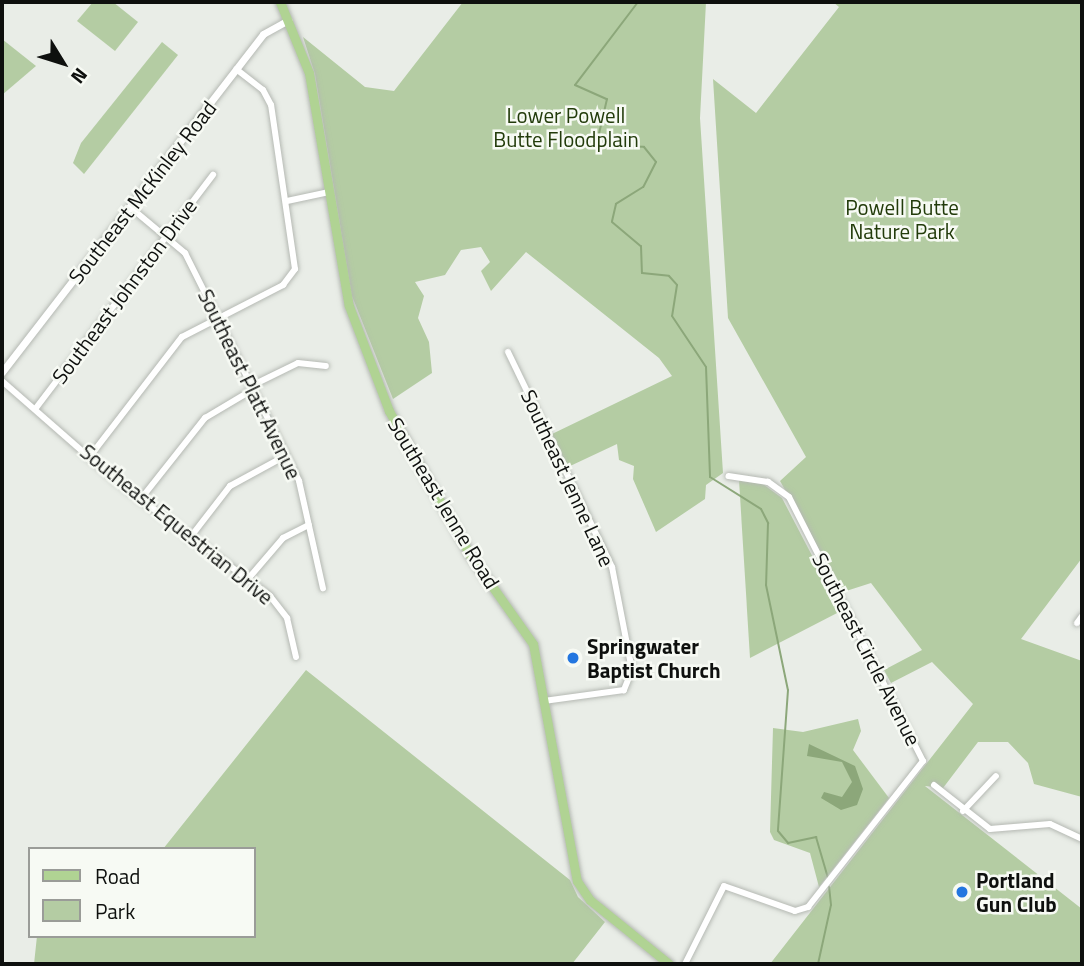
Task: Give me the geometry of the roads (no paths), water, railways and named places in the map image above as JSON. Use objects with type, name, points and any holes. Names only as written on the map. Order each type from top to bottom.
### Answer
[{"type":"main road","name":"Southeast Jenne Road","points":[[280,2],[309,73],[349,306],[389,411],[480,571],[528,632],[580,886],[668,964]]},
{"type":"street","name":"Southeast McKinley Road","points":[[2,372],[264,34],[288,20]]},
{"type":"street","points":[[91,455],[182,337],[292,275],[296,257],[269,99],[236,69]]},
{"type":"street","name":"Southeast Johnston Drive","points":[[36,408],[214,175]]},
{"type":"street","points":[[287,201],[329,192]]},
{"type":"street","name":"Southeast Platt Avenue","points":[[130,207],[168,236],[185,253],[285,456],[309,525],[323,588]]},
{"type":"street","name":"Southeast Jenne Lane","points":[[508,352],[612,567],[631,663],[624,690],[544,701]]},
{"type":"street","points":[[140,500],[205,418],[298,363],[326,366]]},
{"type":"street","name":"Southeast Equestrian Drive","points":[[2,381],[140,500],[248,579],[282,610],[296,657]]},
{"type":"street","points":[[189,538],[230,486],[285,456]]},
{"type":"street","name":"Southeast Circle Avenue","points":[[685,964],[722,887],[799,911],[825,886],[923,760],[789,497],[764,480],[728,476]]},
{"type":"street","points":[[248,579],[282,538],[309,525]]},
{"type":"street","points":[[1077,623],[1082,616]]},
{"type":"street","points":[[963,811],[996,776]]},
{"type":"street","points":[[934,785],[963,811],[1000,832],[1045,823],[1082,839]]},
{"type":"waterway","points":[[638,2],[575,85],[607,99],[599,135],[605,146],[644,147],[656,162],[643,187],[616,204],[612,222],[641,246],[642,273],[669,276],[677,285],[672,316],[706,367],[710,477],[761,509],[768,523],[766,585],[788,690],[778,831],[788,843],[816,837],[828,878]]},
{"type":"waterway","points":[[818,964],[831,905],[829,887]]},
{"type":"place","name":"Springwater Baptist Church","points":[[573,658]]},
{"type":"place","name":"Portland Gun Club","points":[[962,892]]},
{"type":"park label","name":"Lower Powell Butte Floodplain","points":[[566,127]]},
{"type":"park label","name":"Powell Butte Nature Park","points":[[902,219]]}]
